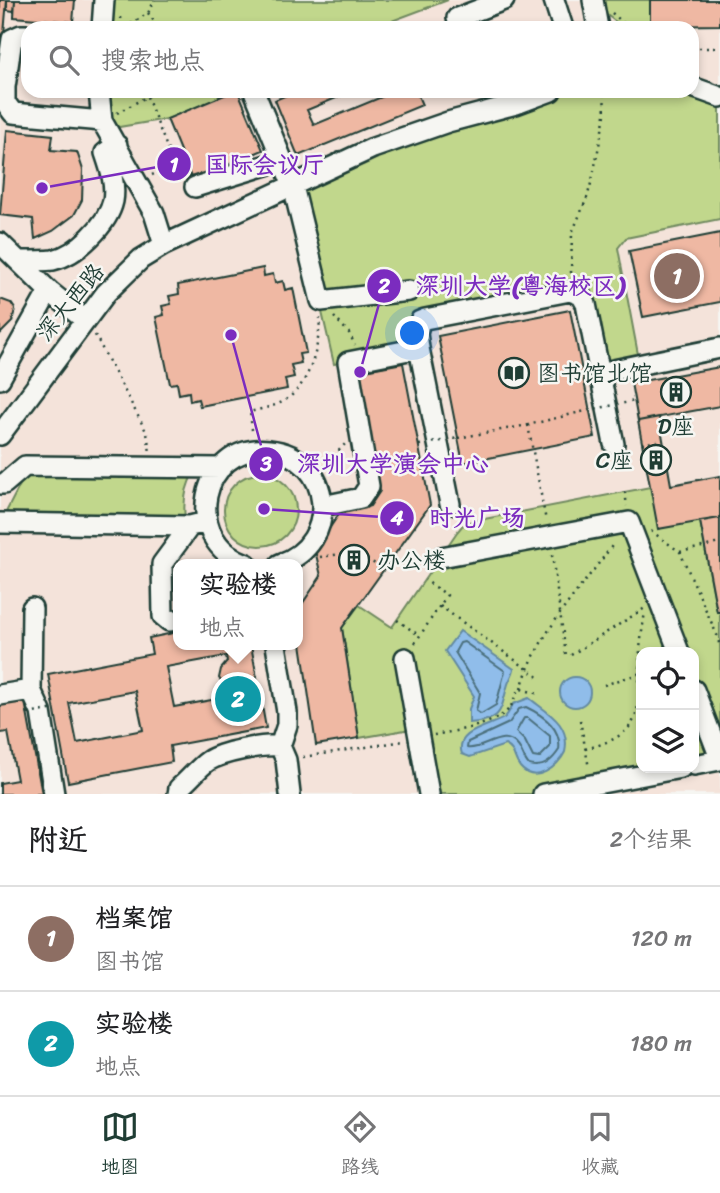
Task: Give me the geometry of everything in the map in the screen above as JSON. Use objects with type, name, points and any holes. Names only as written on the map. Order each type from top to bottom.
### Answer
[{"type":"street","points":[[102,21],[104,0]]},
{"type":"street","points":[[458,21],[457,18],[504,0]]},
{"type":"street","points":[[554,0],[561,21]]},
{"type":"street","points":[[593,0],[597,21]]},
{"type":"street","points":[[21,35],[12,39],[5,87],[5,102],[13,113],[102,121]]},
{"type":"street","points":[[699,90],[720,97]]},
{"type":"street","points":[[100,98],[102,121],[138,181],[154,213],[164,245]]},
{"type":"street","points":[[257,98],[293,186],[321,301],[409,291]]},
{"type":"street","name":"深大西路","points":[[0,435],[85,320],[123,275],[141,259],[164,245],[373,148],[448,122],[532,98]]},
{"type":"street","points":[[21,261],[56,260],[93,236],[113,201],[113,178],[105,153],[117,145]]},
{"type":"street","points":[[195,187],[283,160]]},
{"type":"street","points":[[0,243],[49,291],[85,320]]},
{"type":"street","points":[[0,379],[49,291]]},
{"type":"street","points":[[450,505],[419,348],[417,333],[420,321],[425,319],[570,291],[581,295],[586,304],[614,444]]},
{"type":"street","points":[[323,506],[361,498],[369,486],[348,362],[419,348]]},
{"type":"street","points":[[599,373],[720,348]]},
{"type":"street","points":[[173,621],[163,616],[162,564],[198,524],[211,481],[220,468],[242,454],[268,450],[282,452],[295,458],[317,483],[323,506],[321,520],[310,545],[290,559]]},
{"type":"street","points":[[1,487],[26,466],[220,468]]},
{"type":"street","points":[[441,557],[629,522],[677,647]]},
{"type":"street","points":[[0,523],[198,524],[227,554],[237,559]]},
{"type":"street","points":[[32,608],[31,690],[41,712],[54,794]]},
{"type":"street","points":[[277,650],[287,712],[283,753],[290,794]]},
{"type":"street","points":[[405,657],[429,794]]},
{"type":"street","points":[[0,695],[31,690]]},
{"type":"street","points":[[699,703],[720,759],[699,764]]},
{"type":"street","points":[[178,794],[179,788],[208,761],[220,756],[269,745],[283,753]]},
{"type":"street","points":[[542,794],[655,773]]},
{"type":"path","points":[[136,21],[148,13],[155,0]]},
{"type":"path","points":[[148,13],[154,21]]},
{"type":"path","points":[[699,48],[720,48]]},
{"type":"path","points":[[102,121],[145,98]]},
{"type":"path","points":[[147,98],[174,165],[188,183],[195,187]]},
{"type":"path","points":[[570,291],[572,233],[593,176],[605,115],[604,98]]},
{"type":"path","points":[[138,181],[174,165]]},
{"type":"path","points":[[252,430],[250,412],[283,401],[303,384],[313,358],[321,301]]},
{"type":"path","points":[[85,320],[147,433],[150,452]]},
{"type":"path","points":[[419,445],[528,425],[635,401]]},
{"type":"path","points":[[528,425],[544,508]]},
{"type":"path","points":[[642,444],[663,440]]},
{"type":"path","points":[[283,753],[419,738],[469,727],[505,713],[518,691],[522,689],[527,669],[550,625],[629,522]]},
{"type":"path","points":[[652,531],[680,552],[718,634],[720,647]]},
{"type":"path","points":[[549,537],[568,655],[646,608],[640,647]]},
{"type":"path","points":[[680,552],[720,543]]},
{"type":"path","points":[[355,552],[385,570]]},
{"type":"path","points":[[397,621],[420,636],[447,595],[425,580]]},
{"type":"path","points":[[440,606],[540,678]]},
{"type":"path","points":[[604,685],[636,675]]},
{"type":"path","points":[[522,689],[539,694]]},
{"type":"path","points":[[585,749],[608,743],[629,728],[637,710]]},
{"type":"path","points":[[580,720],[592,785]]},
{"type":"shaded area","points":[[0,0],[720,0],[720,794],[0,794]]},
{"type":"green space","points":[[104,0],[448,0],[392,21],[102,21]]},
{"type":"green space","points":[[593,0],[650,0],[650,21],[615,21],[595,6]]},
{"type":"green space","points":[[699,92],[720,97],[720,219],[626,238],[618,248],[640,365],[599,373],[581,295],[425,319],[419,348],[334,364],[293,186],[532,98],[699,98]]},
{"type":"green space","points":[[100,98],[219,98],[167,119],[107,129]]},
{"type":"green space","points":[[193,474],[185,495],[185,518],[4,516],[25,475]]},
{"type":"green space","points":[[267,474],[286,484],[294,496],[294,524],[286,536],[274,544],[253,546],[234,536],[226,524],[224,503],[234,484],[246,476]]},
{"type":"green space","points":[[650,487],[700,521],[717,612],[720,612],[720,760],[699,764],[699,647],[636,647],[636,769],[543,794],[429,794],[417,728],[359,738],[342,628],[359,605],[392,627],[457,532],[469,522]]},
{"type":"water","points":[[460,631],[514,669],[499,712],[489,720],[469,723],[469,709],[474,696],[445,651]]},
{"type":"water","points":[[575,677],[581,678],[589,686],[589,698],[581,706],[575,707],[569,706],[561,698],[560,692],[561,686],[569,678]]},
{"type":"water","points":[[529,698],[556,720],[565,734],[565,752],[552,768],[539,774],[526,772],[518,764],[511,749],[505,745],[470,757],[462,754],[461,746],[468,735],[504,718],[513,704]]},
{"type":"building","points":[[0,0],[7,0],[0,78]]},
{"type":"building","points":[[7,0],[15,0],[14,11],[7,10]]},
{"type":"building","points":[[15,0],[75,0],[73,21],[14,17]]},
{"type":"building","points":[[650,0],[720,0],[720,25],[699,25],[699,21],[650,21]]},
{"type":"building","points":[[217,98],[241,98],[263,150],[192,180],[167,119]]},
{"type":"building","points":[[336,98],[307,110],[314,125],[379,98],[419,98],[422,105],[298,156],[275,100]]},
{"type":"building","points":[[7,130],[53,135],[51,150],[77,152],[83,170],[82,200],[74,215],[53,231],[35,239],[33,219],[0,215]]},
{"type":"building","points":[[720,233],[720,302],[643,317],[629,251]]},
{"type":"building","points":[[263,268],[264,276],[273,274],[275,283],[283,281],[285,290],[293,288],[306,353],[299,354],[301,363],[291,365],[294,377],[285,379],[287,389],[200,406],[198,399],[190,401],[189,392],[179,394],[177,383],[170,384],[156,317],[164,315],[162,306],[171,304],[169,296],[179,294],[178,285]]},
{"type":"building","points":[[0,299],[11,303],[15,309],[12,322],[0,334]]},
{"type":"building","name":"图书馆北馆","points":[[570,310],[595,437],[463,463],[438,336]]},
{"type":"building","name":"办公楼","points":[[403,363],[430,505],[342,628],[359,738],[316,745],[302,650],[303,603],[321,576],[315,550],[341,511],[370,506],[380,491],[360,371]]},
{"type":"building","name":"D座","points":[[720,367],[720,406],[638,421],[631,383]]},
{"type":"building","name":"C座","points":[[659,417],[671,485],[720,476],[720,518],[658,529],[638,421]]},
{"type":"building","points":[[720,518],[720,612],[717,612],[700,521]]},
{"type":"building","points":[[173,633],[173,650],[252,650],[266,728],[170,746],[172,762],[68,782],[48,674],[152,654],[149,638]],"holes":[[[226,656],[227,662],[221,669],[219,678],[224,686],[232,690],[233,696],[174,707],[166,667]],[[135,691],[143,730],[77,743],[69,703]]]},
{"type":"building","points":[[24,696],[42,794],[0,794],[0,783],[17,780],[8,732],[0,733],[0,701]]},
{"type":"place","name":"国际会议厅","points":[[42,188]]},
{"type":"place","name":"档案馆","points":[[677,276]]},
{"type":"place","name":"深圳大学演会中心","points":[[231,335]]},
{"type":"place","name":"深圳大学(粤海校区)","points":[[360,372]]},
{"type":"place","name":"图书馆北馆","points":[[514,373]]},
{"type":"place","name":"D座","points":[[676,392]]},
{"type":"place","name":"C座","points":[[656,460]]},
{"type":"place","name":"时光广场","points":[[264,509]]},
{"type":"place","name":"办公楼","points":[[354,560]]},
{"type":"place","name":"实验楼","points":[[238,699]]}]
